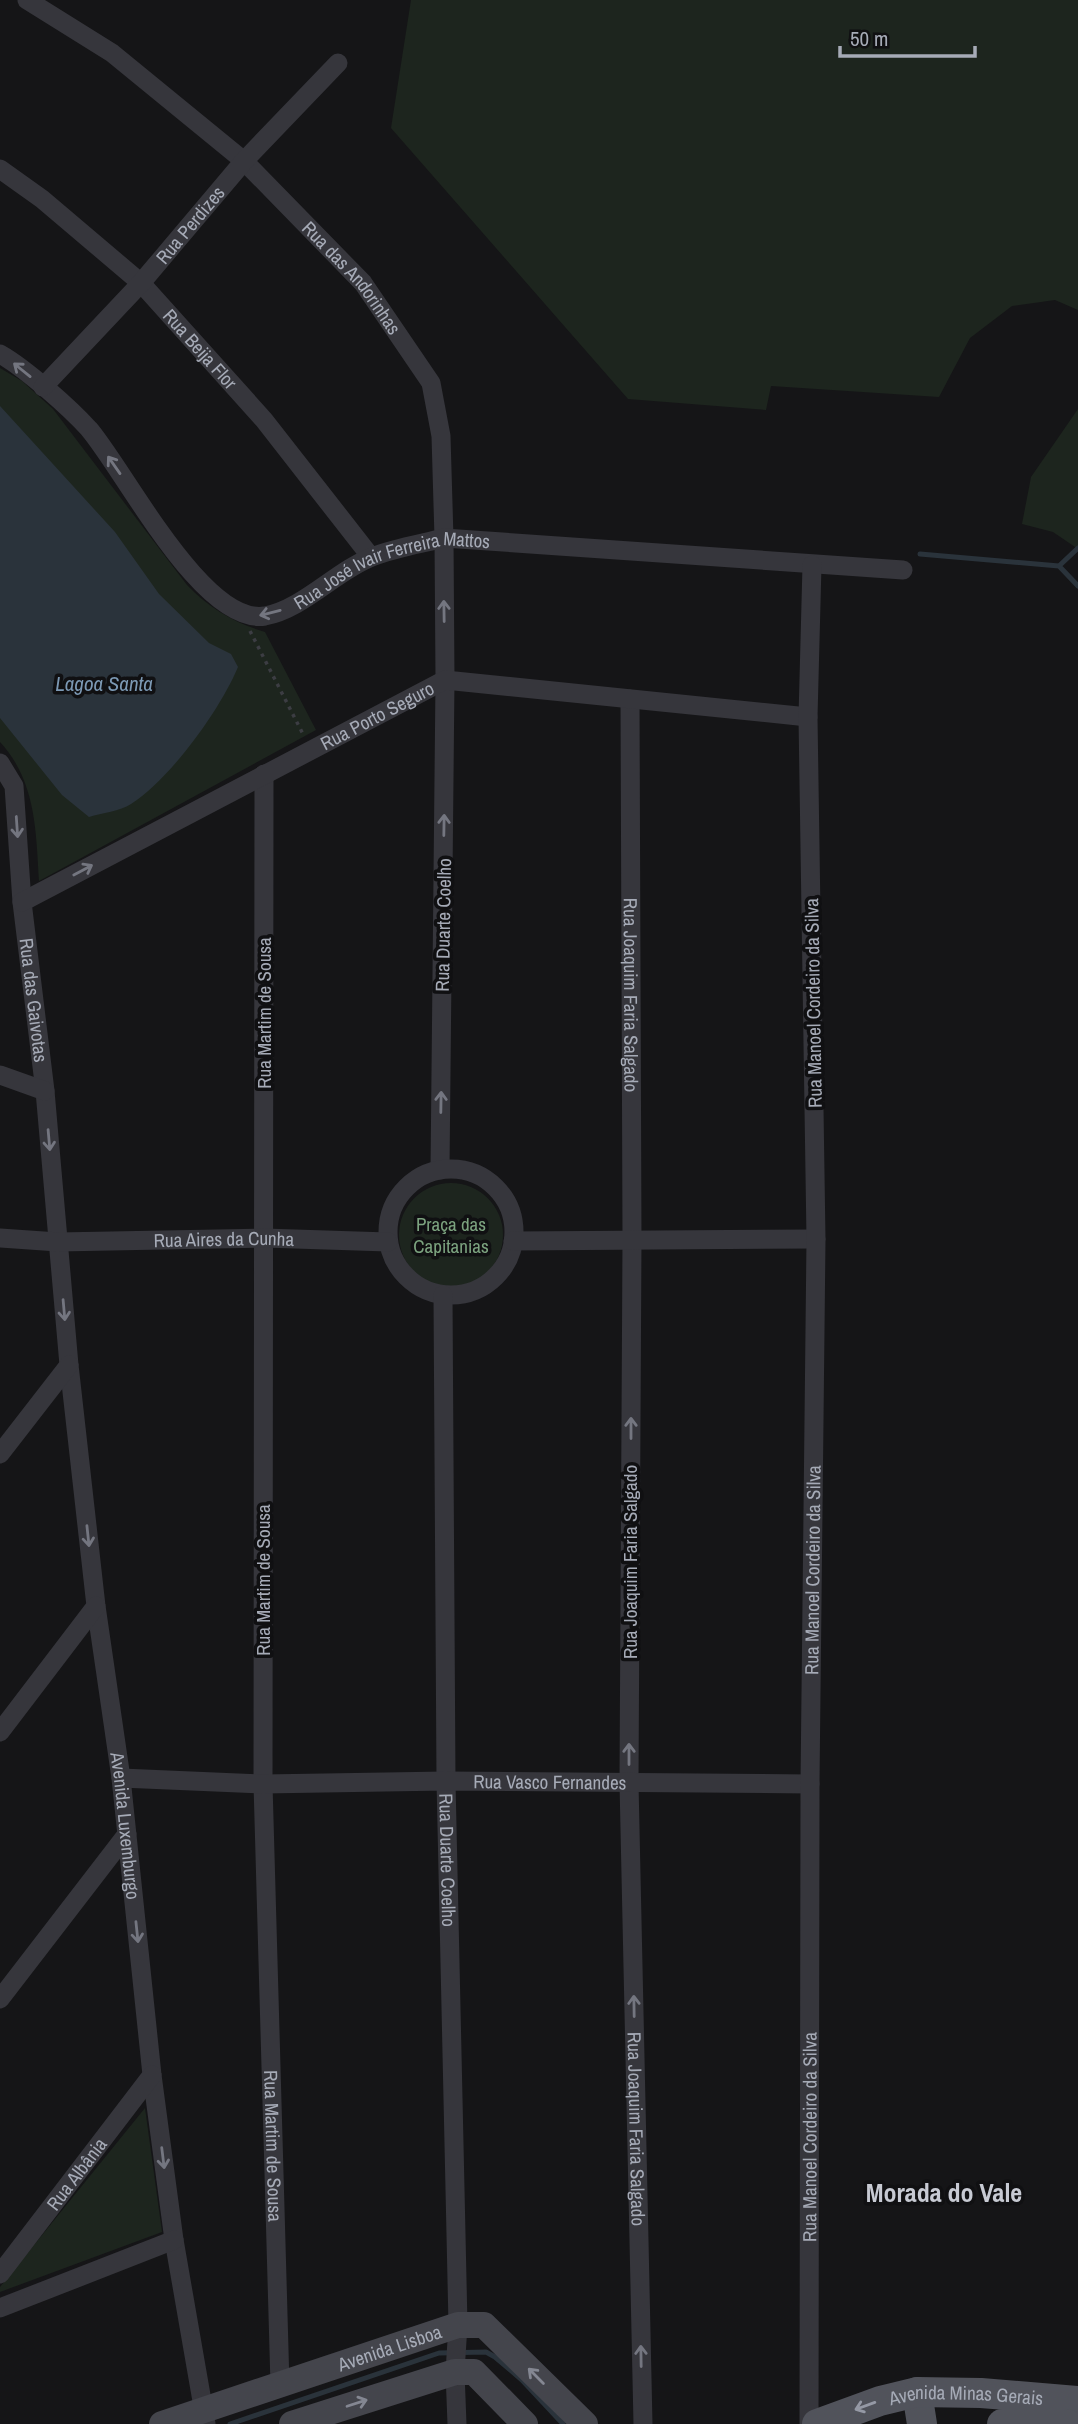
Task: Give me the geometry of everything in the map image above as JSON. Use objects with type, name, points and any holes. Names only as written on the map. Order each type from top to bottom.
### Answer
[{"type":"main road","name":"Avenida Minas Gerais","points":[[817,2424],[880,2401],[917,2392],[981,2393],[1078,2401]]},
{"type":"main road","points":[[917,2392],[922,2424]]},
{"type":"main road","name":"Avenida Minas Gerais","points":[[1002,2424],[1067,2424]]},
{"type":"street","name":"Rua das Andorinhas","points":[[27,0],[113,53],[244,161],[363,283],[431,383],[441,436],[445,680]]},
{"type":"street","name":"Rua Perdizes","points":[[43,387],[141,283],[244,161],[338,63]]},
{"type":"street","name":"Rua Beija Flor","points":[[0,169],[42,199],[141,283],[264,420],[371,557]]},
{"type":"street","points":[[0,354],[43,387],[89,429],[178,556],[211,593],[240,613]]},
{"type":"street","name":"Rua José Ivair Ferreira Mattos","points":[[240,613],[265,616],[288,607],[371,557],[443,538],[903,570]]},
{"type":"street","name":"Rua Manoel Cordeiro da Silva","points":[[809,2424],[810,1784],[816,1239],[808,717],[812,565]]},
{"type":"street","name":"Rua Porto Seguro","points":[[22,902],[445,680],[808,717]]},
{"type":"street","name":"Rua Duarte Coelho","points":[[440,1170],[445,680]]},
{"type":"street","name":"Rua Joaquim Faria Salgado","points":[[630,699],[632,1239],[629,1783],[643,2424]]},
{"type":"street","name":"Rua das Gaivotas","points":[[0,762],[13,786],[22,902],[45,1091],[58,1242]]},
{"type":"street","name":"Rua Martim de Sousa","points":[[264,774],[263,1784],[280,2385]]},
{"type":"street","points":[[0,1075],[45,1091]]},
{"type":"street","points":[[440,1170],[464,1170],[486,1179],[503,1196],[512,1217],[513,1241],[505,1264],[489,1282],[467,1293],[443,1295],[424,1289],[407,1278],[395,1261],[388,1242],[390,1214],[404,1190],[415,1181],[440,1170]]},
{"type":"street","name":"Rua Aires da Cunha","points":[[0,1238],[58,1242],[264,1238],[388,1242]]},
{"type":"street","points":[[513,1241],[816,1239]]},
{"type":"street","name":"Avenida Luxemburgo","points":[[58,1242],[96,1606],[121,1778],[152,2075],[174,2239],[205,2416]]},
{"type":"street","name":"Rua Duarte Coelho","points":[[443,1295],[446,1781],[458,2325],[455,2372],[457,2424]]},
{"type":"street","points":[[0,1454],[69,1365]]},
{"type":"street","points":[[0,1732],[96,1606]]},
{"type":"street","name":"Rua Vasco Fernandes","points":[[121,1778],[263,1784],[446,1781],[810,1784]]},
{"type":"street","points":[[0,1999],[127,1834]]},
{"type":"street","name":"Rua Albânia","points":[[0,2274],[152,2075]]},
{"type":"street","points":[[0,2308],[174,2239]]},
{"type":"street","name":"Avenida Lisboa","points":[[162,2424],[205,2416],[280,2385],[458,2325],[484,2325],[585,2424]]},
{"type":"street","points":[[292,2424],[455,2372],[474,2372],[525,2424]]},
{"type":"path","points":[[240,613],[312,750]]},
{"type":"green space","points":[[411,0],[1078,0],[1078,310],[1055,300],[1012,306],[970,338],[939,397],[771,386],[766,410],[628,399],[391,128]]},
{"type":"green space","name":"Lagoa Santa","points":[[0,368],[22,381],[53,409],[187,585],[223,614],[265,632],[316,730],[39,881],[32,807],[21,773],[0,742]]},
{"type":"green space","points":[[1078,409],[1078,549],[1053,532],[1022,524],[1031,477]]},
{"type":"green space","name":"Praça das Capitanias","points":[[451,1183],[471,1187],[488,1198],[499,1215],[503,1235],[499,1255],[488,1272],[471,1283],[451,1287],[431,1283],[414,1272],[403,1255],[399,1235],[403,1215],[414,1198],[431,1187]]},
{"type":"green space","points":[[145,2108],[162,2232],[0,2292],[0,2287]]},
{"type":"water","name":"Lagoa Santa","points":[[0,406],[115,532],[159,594],[209,643],[231,654],[238,667],[207,722],[162,778],[131,804],[89,817],[62,795],[0,718]]},
{"type":"waterway","points":[[1059,566],[1078,548]]},
{"type":"waterway","points":[[920,554],[1059,566],[1078,586]]},
{"type":"waterway","points":[[230,2424],[439,2353],[486,2352],[522,2380],[563,2424]]},
{"type":"district","name":"Morada do Vale","points":[[944,2193]]}]
